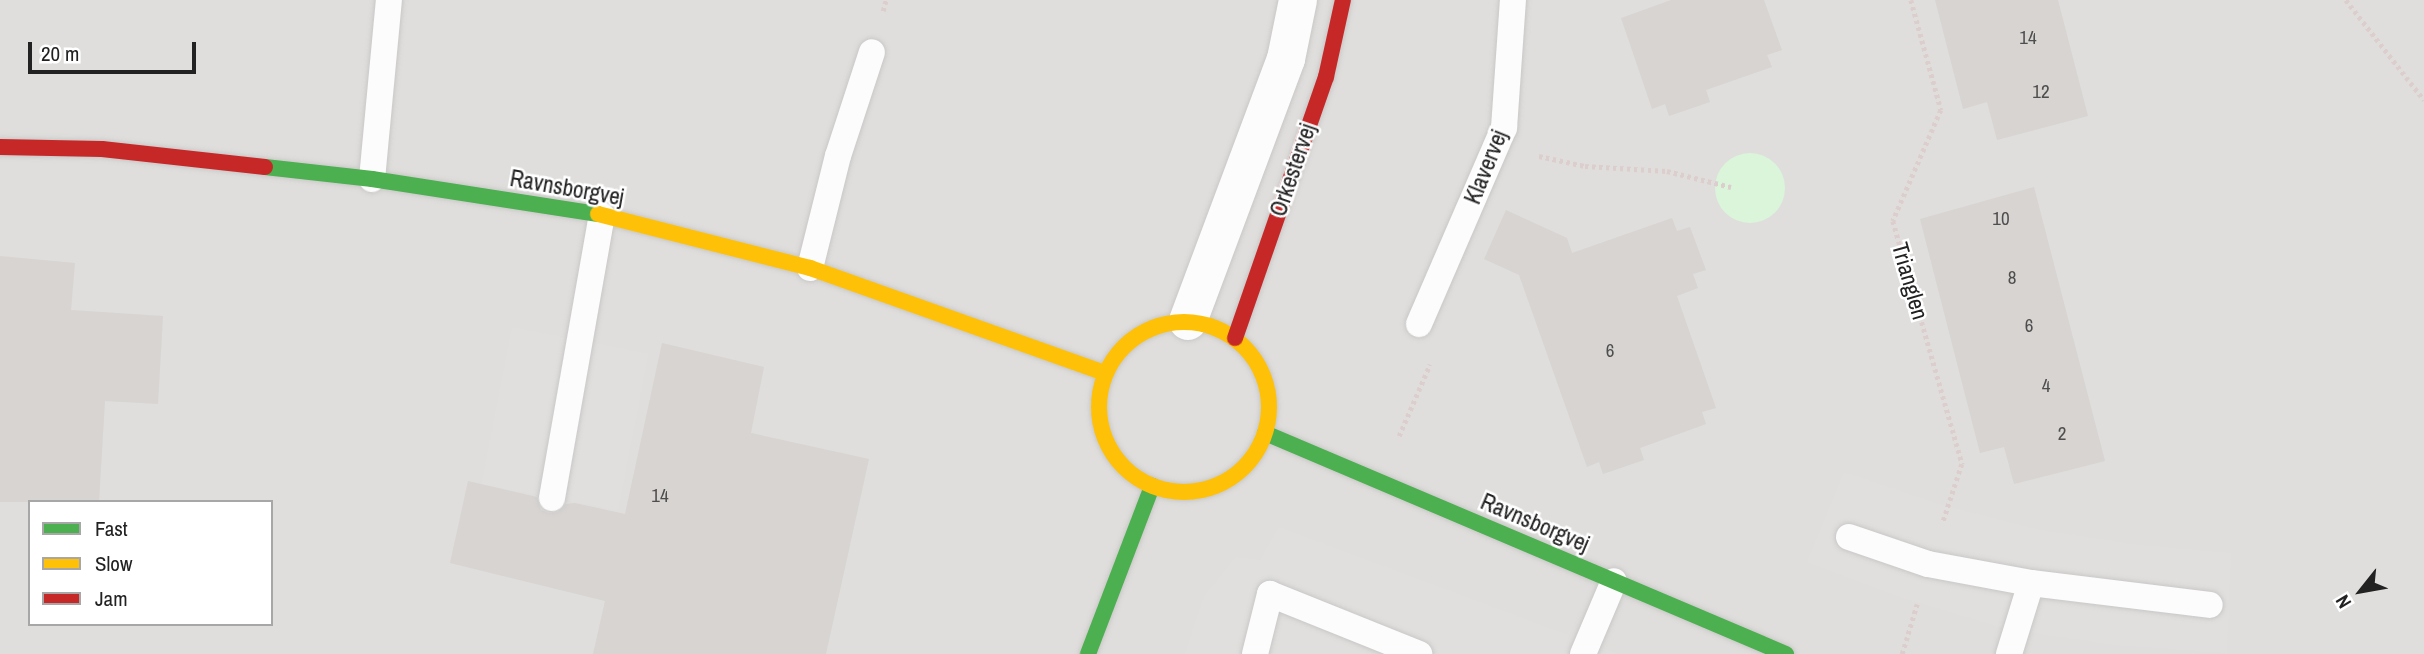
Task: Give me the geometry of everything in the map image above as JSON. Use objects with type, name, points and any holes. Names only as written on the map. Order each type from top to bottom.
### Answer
[{"type":"street","name":"Orkestervej","points":[[1188,321],[1286,59],[1298,0]]},
{"type":"street","name":"Orkestervej","points":[[1235,338],[1325,78],[1343,0]]},
{"type":"street","name":"Ravnsborgvej","points":[[0,147],[102,149],[372,178],[602,215],[810,268],[1105,373]]},
{"type":"street","points":[[1188,321],[1211,326],[1235,338],[1258,363],[1265,378],[1269,411],[1265,433],[1252,458],[1241,470],[1213,487],[1180,492],[1152,486],[1121,464],[1103,436],[1098,402],[1105,373],[1115,355],[1140,333],[1163,324],[1188,321]]},
{"type":"street","name":"Ravnsborgvej","points":[[1265,433],[1786,654]]},
{"type":"street","points":[[1087,654],[1152,486]]},
{"type":"lane","points":[[372,178],[389,0]]},
{"type":"lane","name":"Klavervej","points":[[1419,324],[1504,128],[1514,0]]},
{"type":"lane","points":[[810,268],[838,156],[872,52]]},
{"type":"lane","points":[[552,498],[602,215]]},
{"type":"lane","points":[[1849,537],[1928,564],[2031,583],[2210,605]]},
{"type":"lane","points":[[1583,654],[1614,581]]},
{"type":"lane","points":[[2009,654],[2031,583]]},
{"type":"lane","points":[[1255,654],[1270,594],[1419,654]]},
{"type":"path","name":"Trianglen","points":[[1902,654],[1928,564],[1962,464],[1893,221],[1941,110],[1911,0]]},
{"type":"path","points":[[2346,0],[2424,100]]},
{"type":"path","points":[[1497,144],[1563,163],[1667,171],[1731,187]]},
{"type":"path","points":[[1378,481],[1432,359],[1419,324]]},
{"type":"shaded area","points":[[0,0],[2424,0],[2424,654],[0,654]]},
{"type":"shaded area","points":[[512,327],[648,354],[618,511],[481,484]]},
{"type":"shaded area","points":[[1844,472],[1939,504],[2036,529],[2133,544],[2231,553],[2227,653],[2116,645],[2007,629],[1905,599],[1807,562]]},
{"type":"shaded area","points":[[1279,527],[1618,654],[1185,654],[1204,596],[1236,557],[1260,560]]},
{"type":"green space","points":[[1750,153],[1775,163],[1785,188],[1775,213],[1750,223],[1725,213],[1715,188],[1725,163]]},
{"type":"building","points":[[1671,0],[1764,0],[1782,50],[1767,55],[1772,67],[1706,90],[1710,102],[1669,116],[1665,104],[1652,109],[1621,18]]},
{"type":"building","points":[[1935,0],[2058,0],[2088,116],[1997,140],[1987,102],[1963,109]]},
{"type":"building","points":[[2034,187],[2105,461],[2014,484],[2004,447],[1980,453],[1920,219]]},
{"type":"building","points":[[1506,210],[1567,238],[1572,253],[1672,218],[1677,231],[1690,227],[1706,270],[1693,274],[1698,288],[1677,296],[1716,408],[1702,412],[1706,424],[1640,448],[1644,460],[1603,474],[1599,462],[1587,467],[1519,275],[1484,259]]},
{"type":"building","points":[[0,256],[75,263],[71,310],[163,316],[158,404],[105,401],[99,500],[0,502]]},
{"type":"building","points":[[662,343],[764,367],[751,433],[869,459],[826,654],[593,654],[605,601],[450,563],[468,481],[537,497],[541,510],[549,513],[558,512],[566,504],[575,503],[625,514]]},
{"type":"traffic: fast","points":[[265,167],[372,179],[598,214]]},
{"type":"traffic: fast","points":[[1265,433],[1786,654]]},
{"type":"traffic: fast","points":[[1088,654],[1152,486]]},
{"type":"traffic: slow","points":[[598,214],[810,268],[1105,373]]},
{"type":"traffic: slow","points":[[1184,322],[1217,328],[1244,347],[1263,374],[1269,407],[1263,440],[1244,467],[1217,486],[1184,492],[1151,486],[1124,467],[1105,440],[1099,407],[1105,374],[1124,347],[1151,328],[1184,322]]},
{"type":"traffic: jam","points":[[1235,338],[1326,77],[1343,0]]},
{"type":"traffic: jam","points":[[0,147],[102,149],[265,167]]}]
